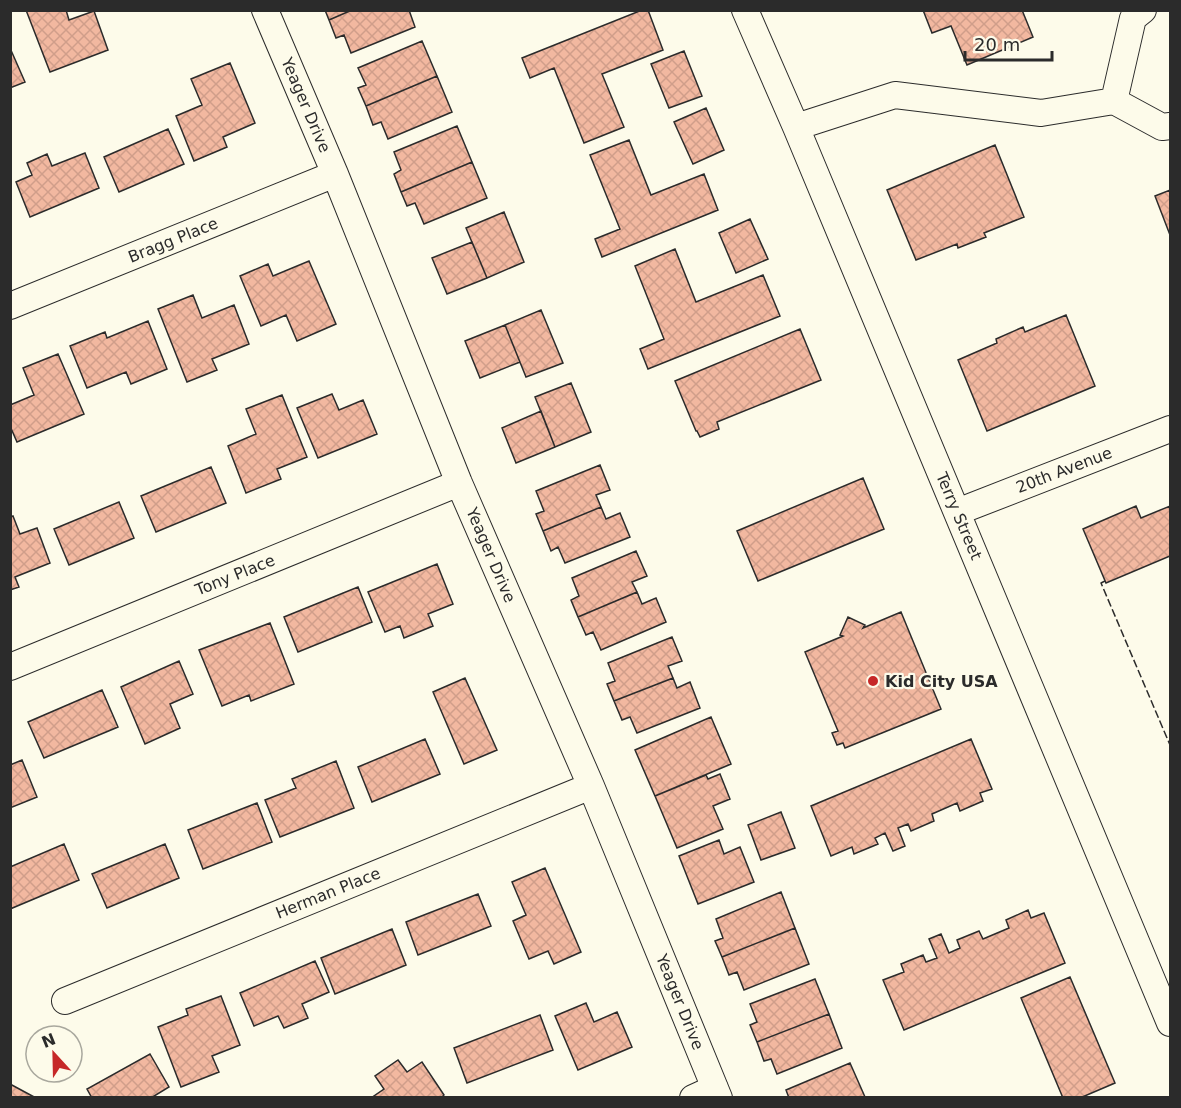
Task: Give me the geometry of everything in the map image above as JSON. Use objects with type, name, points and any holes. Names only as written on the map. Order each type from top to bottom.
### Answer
[{"type":"street","name":"Yeager Drive","points":[[265,10],[335,174],[459,483],[591,786],[709,1094]]},
{"type":"street","name":"Terry Street","points":[[745,10],[1170,1023]]},
{"type":"street","points":[[1114,101],[1133,18],[1143,10]]},
{"type":"street","points":[[796,127],[895,95],[1041,113],[1114,101],[1162,127],[1170,126]]},
{"type":"street","name":"Bragg Place","points":[[10,306],[335,174]]},
{"type":"street","name":"20th Avenue","points":[[957,512],[1170,429]]},
{"type":"street","name":"Tony Place","points":[[10,667],[459,483]]},
{"type":"street","name":"Herman Place","points":[[65,1001],[591,786]]},
{"type":"building","points":[[26,10],[66,10],[69,20],[94,11],[108,50],[50,72]]},
{"type":"building","points":[[325,10],[352,10],[329,20]]},
{"type":"building","points":[[352,10],[409,10],[415,27],[351,53],[344,35],[336,38],[329,20]]},
{"type":"building","points":[[642,10],[648,10],[663,50],[602,74],[624,127],[584,143],[554,68],[530,78],[522,58]]},
{"type":"building","points":[[923,10],[1022,10],[1033,37],[967,65],[951,26],[932,33]]},
{"type":"building","points":[[422,41],[437,76],[366,106],[358,88],[366,85],[358,68]]},
{"type":"building","points":[[10,48],[25,82],[10,88]]},
{"type":"building","points":[[684,51],[702,96],[669,108],[651,64]]},
{"type":"building","points":[[230,63],[255,123],[223,137],[227,147],[194,161],[176,116],[202,105],[191,79]]},
{"type":"building","points":[[437,76],[452,112],[388,139],[381,122],[373,125],[366,106]]},
{"type":"building","points":[[706,108],[724,150],[693,164],[674,122]]},
{"type":"building","points":[[457,126],[472,162],[401,192],[394,174],[401,170],[394,152]]},
{"type":"building","points":[[168,129],[184,164],[119,192],[104,157]]},
{"type":"building","points":[[629,140],[651,195],[704,174],[718,210],[602,257],[595,239],[620,229],[590,155]]},
{"type":"building","points":[[995,145],[1024,217],[984,233],[986,237],[958,248],[957,244],[916,260],[887,190]]},
{"type":"building","points":[[85,153],[99,188],[30,217],[16,182],[32,175],[27,163],[47,154],[52,166]]},
{"type":"building","points":[[472,162],[487,198],[424,224],[415,203],[407,206],[401,192]]},
{"type":"building","points":[[1170,190],[1170,235],[1155,196]]},
{"type":"building","points":[[504,212],[524,262],[487,278],[466,228]]},
{"type":"building","points":[[750,219],[768,259],[736,273],[719,233]]},
{"type":"building","points":[[472,242],[487,278],[447,294],[432,258]]},
{"type":"building","points":[[675,249],[696,302],[763,275],[780,316],[648,369],[640,349],[664,339],[635,266]]},
{"type":"building","points":[[309,261],[336,324],[297,341],[286,315],[261,326],[240,276],[268,264],[273,276]]},
{"type":"building","points":[[193,295],[202,318],[234,305],[249,344],[212,359],[217,370],[187,382],[158,309]]},
{"type":"building","points":[[541,310],[563,363],[526,377],[505,325]]},
{"type":"building","points":[[1066,315],[1095,386],[987,431],[958,360],[997,343],[996,339],[1023,327],[1025,332]]},
{"type":"building","points":[[148,321],[167,369],[131,384],[126,372],[87,388],[70,346],[105,332],[107,338]]},
{"type":"building","points":[[505,325],[520,362],[480,378],[465,341]]},
{"type":"building","points":[[800,329],[821,380],[717,422],[719,429],[700,437],[675,381]]},
{"type":"building","points":[[58,354],[84,414],[17,442],[10,426],[10,405],[34,395],[23,368]]},
{"type":"building","points":[[571,383],[591,432],[555,447],[535,397]]},
{"type":"building","points":[[332,394],[339,410],[363,400],[377,434],[318,458],[297,408]]},
{"type":"building","points":[[282,395],[307,457],[277,469],[281,479],[246,493],[228,446],[256,434],[246,409]]},
{"type":"building","points":[[541,411],[555,447],[516,463],[502,428]]},
{"type":"building","points":[[600,465],[610,490],[596,495],[601,507],[543,531],[536,514],[544,511],[536,491]]},
{"type":"building","points":[[211,467],[226,503],[156,532],[141,496]]},
{"type":"building","points":[[863,478],[884,529],[758,581],[737,531]]},
{"type":"building","points":[[119,502],[134,538],[69,565],[54,529]]},
{"type":"building","points":[[1136,506],[1141,518],[1170,506],[1170,556],[1106,583],[1083,529]]},
{"type":"building","points":[[601,507],[606,519],[620,513],[630,537],[565,563],[558,547],[551,551],[543,531]]},
{"type":"building","points":[[13,516],[20,534],[37,528],[50,563],[15,577],[19,587],[10,590],[10,517]]},
{"type":"building","points":[[636,551],[647,576],[632,582],[637,592],[578,617],[571,600],[579,596],[572,578]]},
{"type":"building","points":[[437,564],[453,604],[428,614],[433,626],[404,638],[400,626],[385,632],[368,592]]},
{"type":"building","points":[[358,587],[372,622],[298,652],[284,617]]},
{"type":"building","points":[[637,592],[642,604],[656,598],[666,622],[601,650],[593,632],[586,635],[578,617]]},
{"type":"building","name":"Kid City USA","points":[[901,612],[941,709],[845,748],[843,743],[837,745],[832,733],[838,731],[805,652],[843,636],[840,635],[848,617],[865,625],[863,628]]},
{"type":"building","points":[[270,623],[294,684],[251,701],[249,695],[222,706],[199,650]]},
{"type":"building","points":[[672,637],[682,661],[668,666],[673,678],[614,701],[607,684],[615,681],[608,663]]},
{"type":"building","points":[[179,661],[193,694],[170,704],[180,728],[145,744],[121,687]]},
{"type":"building","points":[[465,678],[497,750],[464,764],[433,692]]},
{"type":"building","points":[[673,678],[677,688],[690,682],[700,708],[637,733],[630,717],[622,720],[614,701]]},
{"type":"building","points":[[102,690],[118,727],[44,758],[28,722]]},
{"type":"building","points":[[711,717],[731,764],[655,796],[635,750]]},
{"type":"building","points":[[425,739],[440,774],[372,802],[358,767]]},
{"type":"building","points":[[971,739],[992,789],[980,793],[983,801],[960,811],[957,803],[932,814],[934,821],[911,831],[908,824],[898,828],[905,846],[893,851],[885,833],[875,838],[878,844],[854,854],[852,847],[831,856],[811,806]]},
{"type":"building","points":[[22,760],[37,797],[10,808],[10,765]]},
{"type":"building","points":[[336,761],[354,808],[280,837],[265,800],[296,788],[292,779]]},
{"type":"building","points":[[720,774],[730,799],[713,806],[723,829],[677,848],[655,796],[706,775],[708,779]]},
{"type":"building","points":[[257,803],[272,842],[203,869],[188,830]]},
{"type":"building","points":[[781,812],[795,848],[761,860],[748,825]]},
{"type":"building","points":[[719,840],[724,854],[740,847],[754,882],[698,904],[679,856]]},
{"type":"building","points":[[64,844],[79,880],[10,909],[10,867]]},
{"type":"building","points":[[165,844],[179,878],[107,908],[92,874]]},
{"type":"building","points":[[545,868],[581,952],[554,964],[548,951],[529,959],[513,921],[526,915],[512,882]]},
{"type":"building","points":[[781,892],[795,928],[722,957],[715,941],[723,938],[716,919]]},
{"type":"building","points":[[478,894],[491,926],[418,955],[406,922]]},
{"type":"building","points":[[1028,910],[1031,918],[1044,913],[1065,963],[904,1030],[883,980],[904,972],[901,964],[923,955],[926,962],[937,958],[929,939],[941,934],[949,953],[960,948],[957,940],[979,931],[983,939],[1009,928],[1006,920]]},
{"type":"building","points":[[795,928],[809,964],[744,990],[737,972],[729,975],[722,957]]},
{"type":"building","points":[[392,929],[406,965],[335,994],[321,958]]},
{"type":"building","points":[[315,961],[329,992],[302,1004],[308,1018],[284,1028],[278,1016],[254,1026],[240,993]]},
{"type":"building","points":[[1070,977],[1115,1083],[1080,1098],[1063,1098],[1021,998]]},
{"type":"building","points":[[815,979],[829,1014],[757,1042],[750,1025],[757,1022],[750,1004]]},
{"type":"building","points":[[221,996],[240,1045],[212,1056],[219,1072],[181,1087],[158,1027],[188,1015],[186,1009]]},
{"type":"building","points":[[586,1003],[594,1022],[617,1012],[632,1047],[578,1070],[555,1016]]},
{"type":"building","points":[[829,1014],[842,1048],[777,1074],[771,1059],[764,1061],[757,1042]]},
{"type":"building","points":[[540,1015],[553,1050],[467,1083],[454,1048]]},
{"type":"building","points":[[150,1054],[169,1087],[151,1098],[92,1098],[87,1089]]},
{"type":"building","points":[[398,1060],[407,1072],[422,1062],[444,1095],[441,1098],[371,1098],[384,1089],[375,1076]]},
{"type":"building","points":[[850,1063],[865,1097],[789,1098],[786,1090]]},
{"type":"building","points":[[10,1084],[36,1098],[10,1098]]},
{"type":"fence","points":[[1105,581],[1101,583],[1170,745]]},
{"type":"place","name":"Kid City USA","points":[[873,681]]}]
